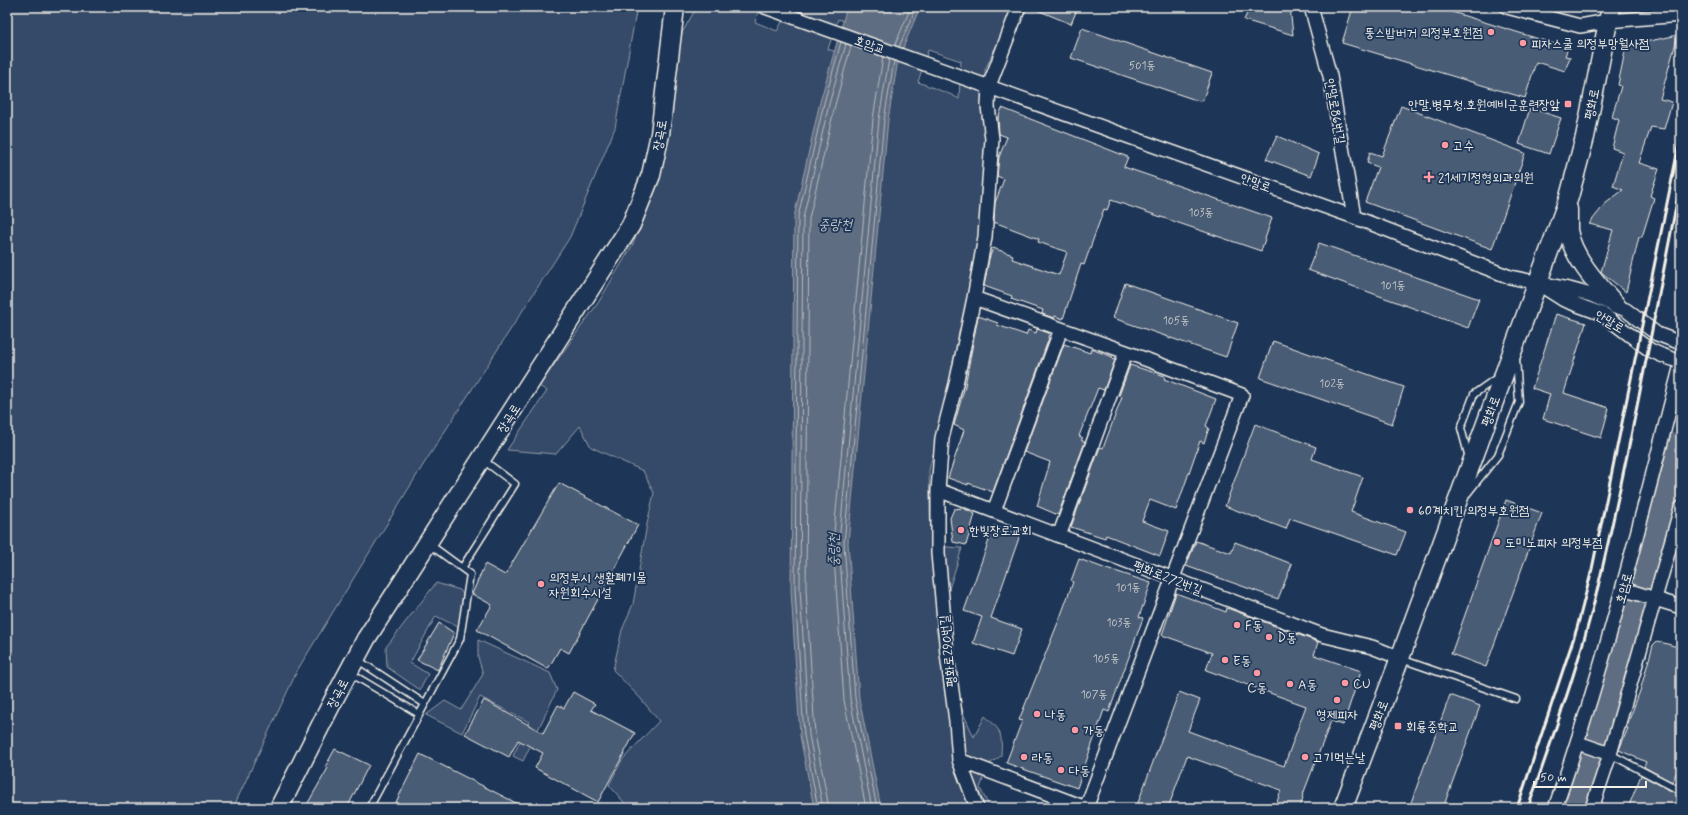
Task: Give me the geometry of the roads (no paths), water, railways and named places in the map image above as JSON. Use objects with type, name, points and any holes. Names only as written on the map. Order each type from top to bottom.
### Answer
[{"type":"main road","name":"장곡로","points":[[278,808],[366,639],[631,225],[651,175],[660,134],[675,7]]},
{"type":"main road","name":"평화로","points":[[1343,808],[1505,373],[1568,196],[1585,136],[1610,14]]},
{"type":"main road","points":[[1568,196],[1568,230],[1572,245],[1600,288],[1616,305]]},
{"type":"street","name":"호암교","points":[[765,7],[974,81]]},
{"type":"street","name":"평화로290번길","points":[[977,808],[959,760],[956,721],[946,654],[938,554],[938,490],[942,438],[956,384],[985,237],[992,139],[988,106],[990,86],[1019,7]]},
{"type":"street","name":"안말로86번길","points":[[1311,7],[1330,76],[1354,217]]},
{"type":"street","points":[[1507,7],[1580,26],[1610,14],[1681,15]]},
{"type":"street","name":"안말로","points":[[974,81],[1354,217],[1510,278],[1569,289],[1616,305],[1635,316],[1657,334],[1681,344]]},
{"type":"street","name":"안말로","points":[[1537,283],[1564,300],[1602,314],[1650,350],[1661,356],[1681,363]]},
{"type":"street","points":[[959,760],[1086,808],[1242,395],[974,298]]},
{"type":"street","points":[[994,511],[1061,329]]},
{"type":"street","points":[[1059,536],[1126,352]]},
{"type":"street","name":"호암로","points":[[1555,808],[1578,743],[1623,589],[1681,363]]},
{"type":"street","name":"평화로272번길","points":[[938,490],[1322,635],[1372,647],[1400,658]]},
{"type":"street","points":[[1592,808],[1610,754],[1681,508]]},
{"type":"street","points":[[1623,589],[1681,607]]},
{"type":"street","points":[[1578,743],[1610,754]]},
{"type":"lane","points":[[1454,511],[1498,455],[1519,402],[1515,344]]},
{"type":"lane","points":[[462,568],[515,484],[481,459]]},
{"type":"lane","points":[[369,808],[460,639],[470,574],[428,543]]},
{"type":"lane","points":[[1400,658],[1516,699]]},
{"type":"lane","points":[[352,665],[424,704]]},
{"type":"lane","points":[[352,665],[419,714]]},
{"type":"lane","points":[[1610,754],[1676,788]]},
{"type":"water","name":"중랑천","points":[[847,7],[920,7],[898,60],[888,120],[848,543],[859,698],[881,808],[814,808],[800,736],[791,590],[794,217],[820,102]]},
{"type":"waterway","points":[[1576,808],[1626,647],[1679,445]]},
{"type":"railway","points":[[1517,808],[1577,628],[1592,569],[1681,135]]},
{"type":"railway","points":[[1528,808],[1574,673],[1597,591],[1631,438],[1681,181]]},
{"type":"place","name":"뚱스밥버거 의정부호원점","points":[[1491,32]]},
{"type":"place","name":"피자스쿨 의정부망월사점","points":[[1523,43]]},
{"type":"place","name":"안말.병무청.호원예비군훈련장앞","points":[[1568,104]]},
{"type":"place","name":"고수","points":[[1445,145]]},
{"type":"place","name":"21세기정형외과의원","points":[[1429,177]]},
{"type":"place","name":"60계치킨 의정부호원점","points":[[1410,510]]},
{"type":"place","name":"한빛장로교회","points":[[961,530]]},
{"type":"place","name":"도미노피자 의정부점","points":[[1497,542]]},
{"type":"place","name":"의정부시 생활폐기물 자원회수시설","points":[[541,584]]},
{"type":"place","name":"F동","points":[[1237,625]]},
{"type":"place","name":"D동","points":[[1269,637]]},
{"type":"place","name":"E동","points":[[1225,660]]},
{"type":"place","name":"C동","points":[[1257,673]]},
{"type":"place","name":"CU","points":[[1345,683]]},
{"type":"place","name":"A동","points":[[1290,684]]},
{"type":"place","name":"형제피자","points":[[1337,700]]},
{"type":"place","name":"나동","points":[[1037,714]]},
{"type":"place","name":"회룡중학교","points":[[1398,726]]},
{"type":"place","name":"가동","points":[[1075,730]]},
{"type":"place","name":"라동","points":[[1024,757]]},
{"type":"place","name":"고기먹는날","points":[[1305,757]]},
{"type":"place","name":"다동","points":[[1061,770]]}]
